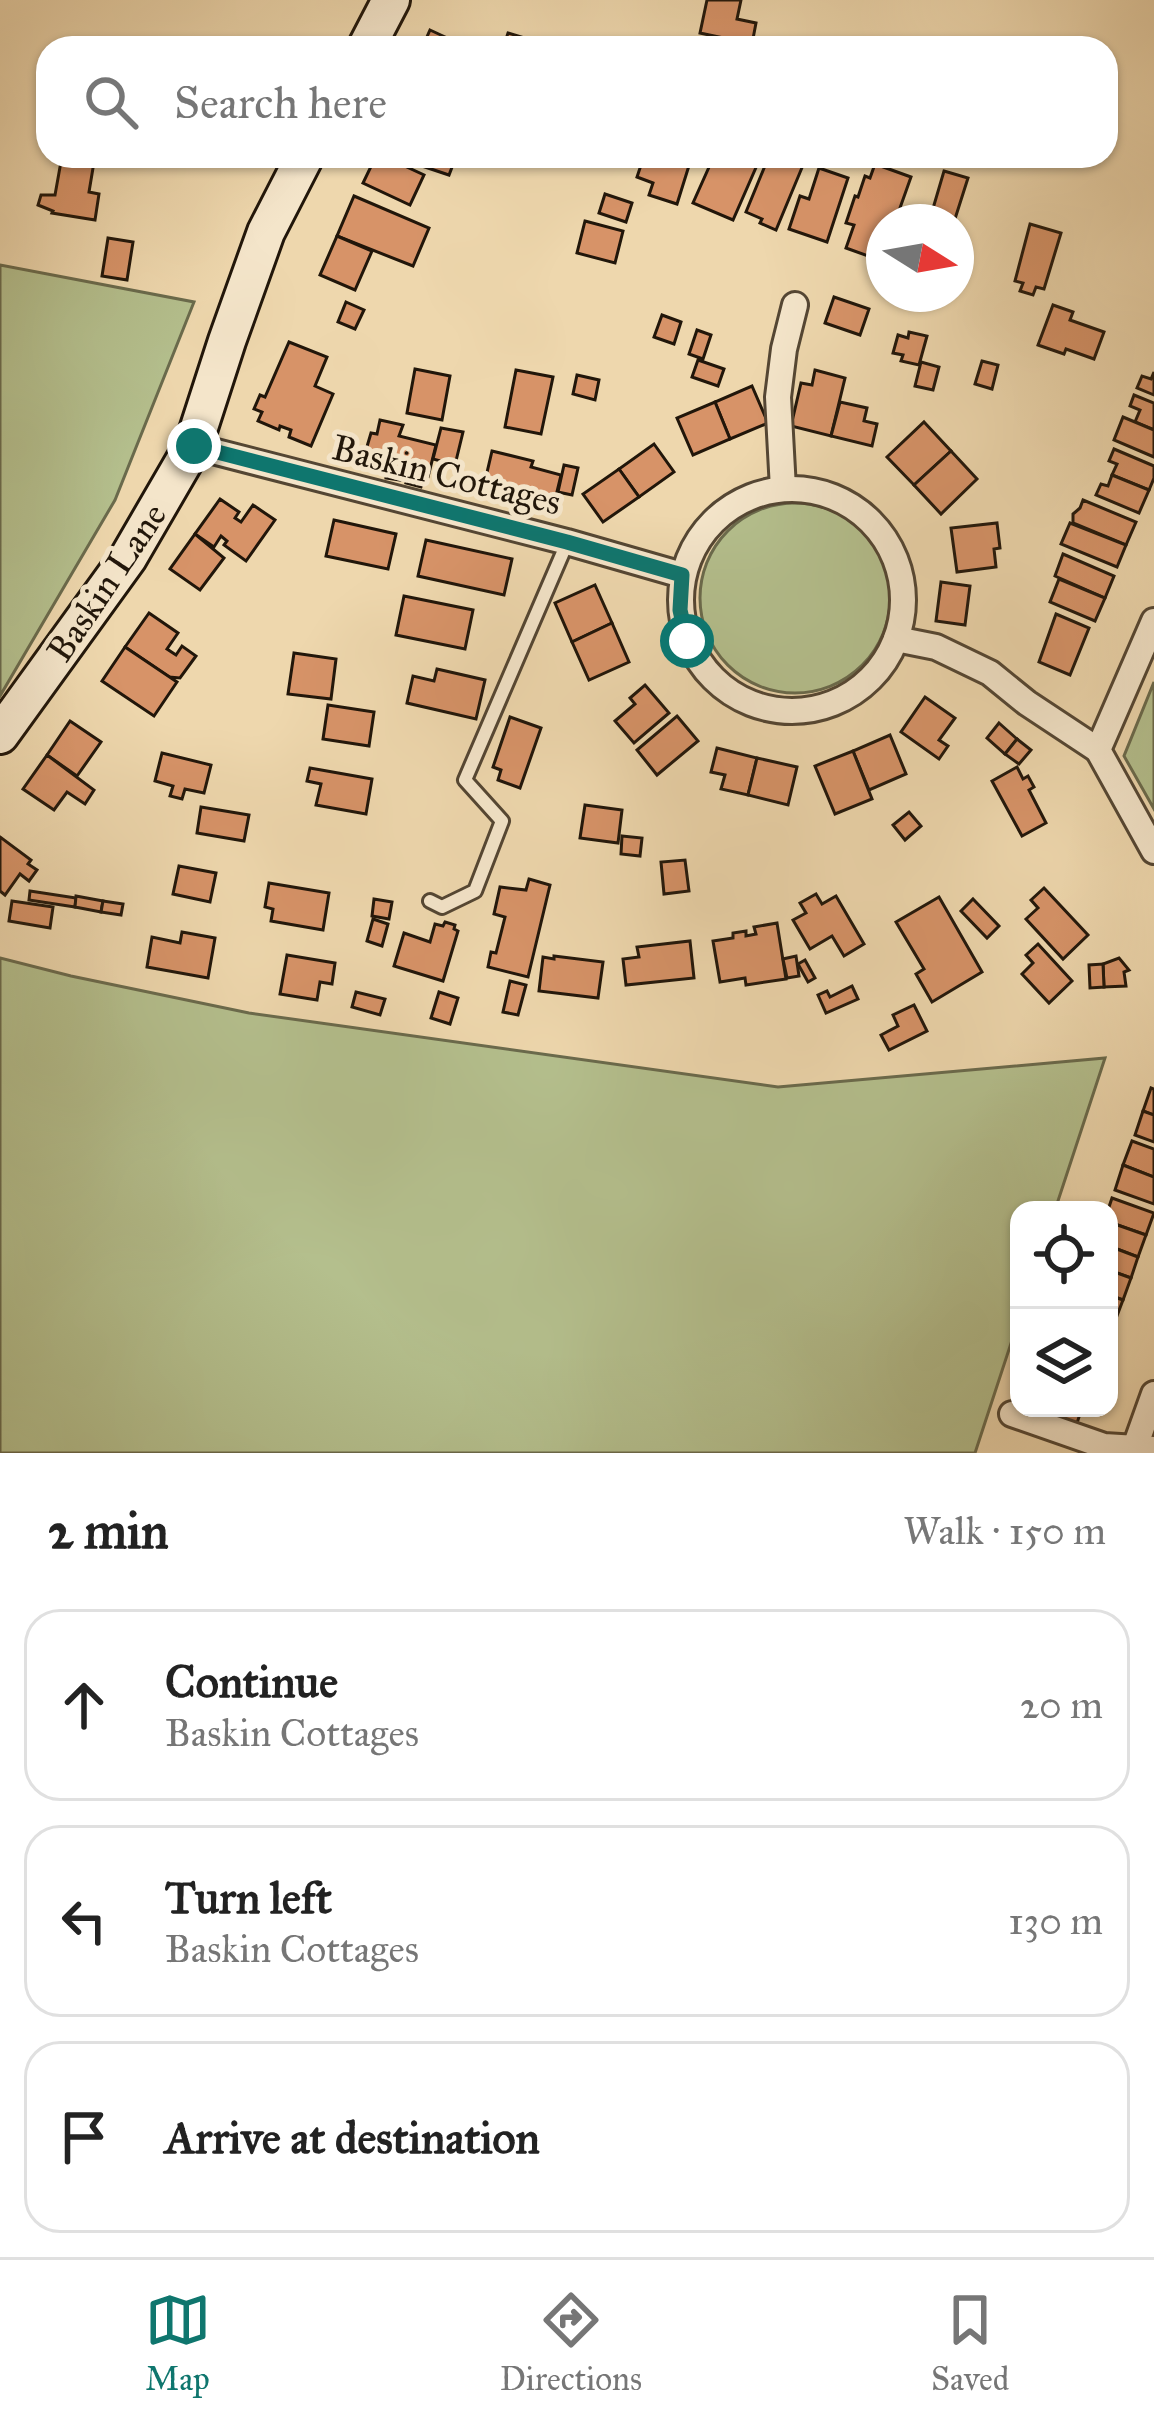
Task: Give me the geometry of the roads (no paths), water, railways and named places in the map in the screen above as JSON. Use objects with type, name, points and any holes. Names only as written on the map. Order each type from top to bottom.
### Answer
[{"type":"street","points":[[372,36],[391,0]]},
{"type":"street","name":"Baskin Lane","points":[[0,735],[128,558],[194,446],[258,254],[299,168]]},
{"type":"street","points":[[783,489],[778,397],[795,305]]},
{"type":"street","name":"Baskin Cottages","points":[[194,446],[682,575]]},
{"type":"street","points":[[797,488],[848,503],[880,531],[897,562],[903,600],[896,639],[875,674],[838,702],[805,711],[770,710],[720,686],[687,641],[680,610],[682,575],[715,517],[742,500],[797,488]]},
{"type":"street","points":[[1098,751],[1154,621]]},
{"type":"street","points":[[896,639],[936,647],[990,673],[1098,751],[1154,850]]},
{"type":"street","points":[[1021,1417],[1104,1446],[1144,1448],[1154,1394]]},
{"type":"lane","points":[[430,901],[442,907],[476,891],[502,821],[465,780],[567,542]]}]
